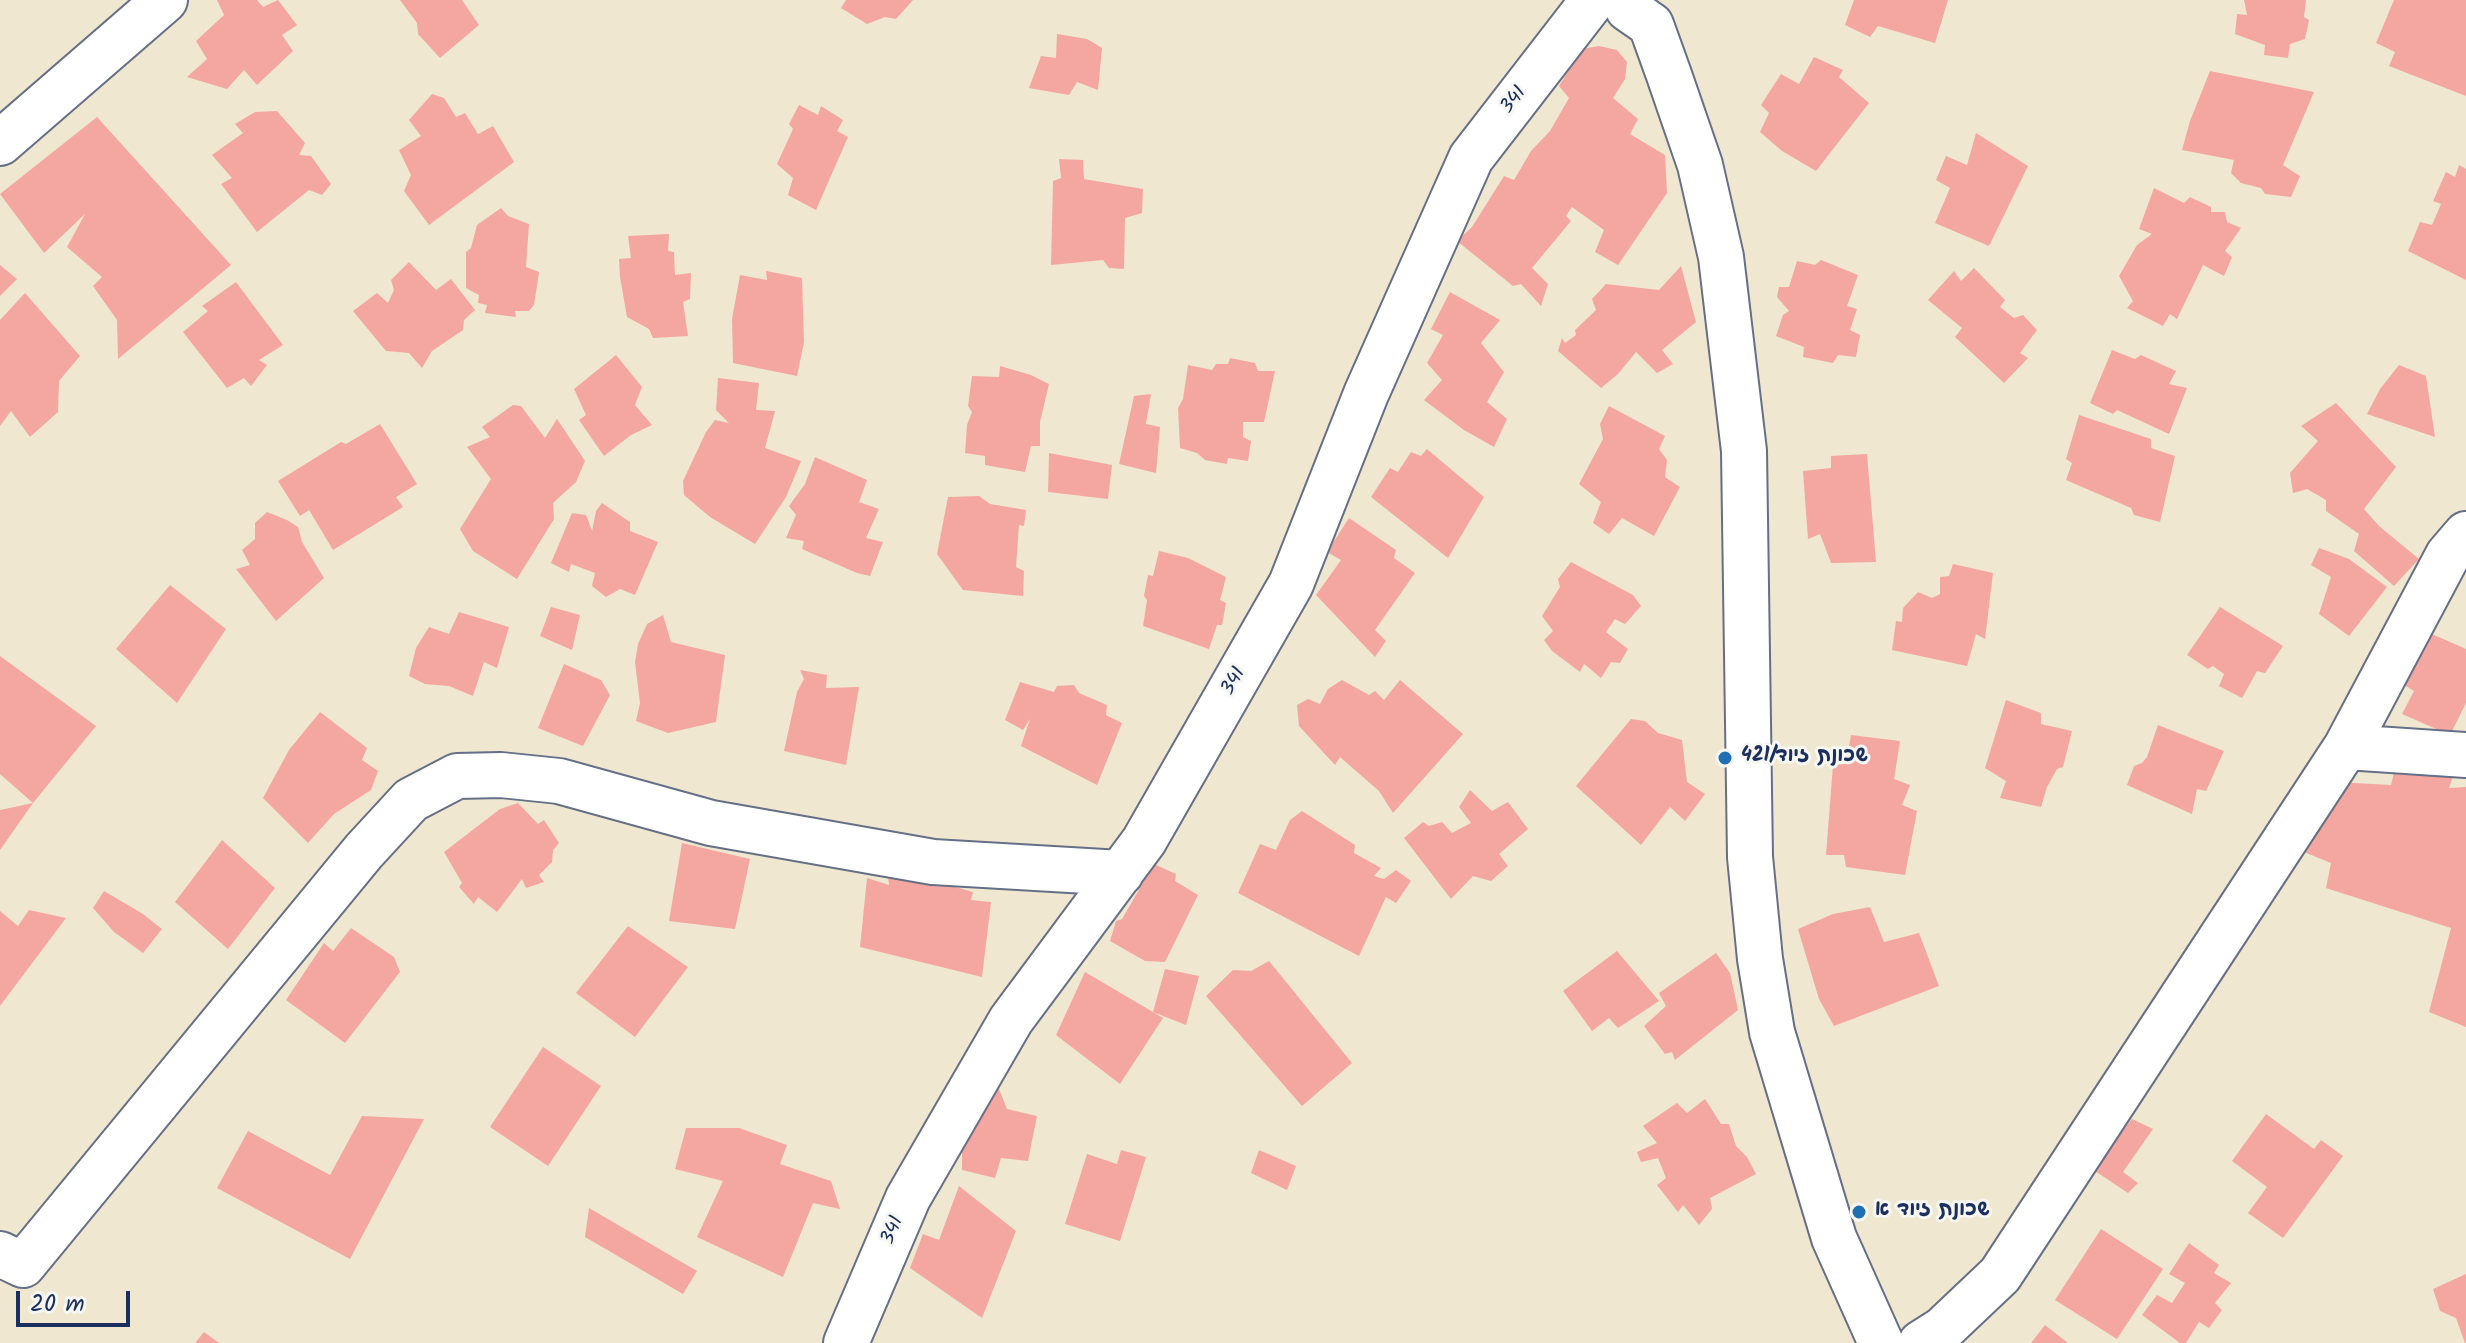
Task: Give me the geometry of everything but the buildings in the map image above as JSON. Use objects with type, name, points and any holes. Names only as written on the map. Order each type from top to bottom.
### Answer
[{"type":"street","points":[[0,103],[119,0]]},
{"type":"street","points":[[0,143],[165,0]]},
{"type":"street","points":[[1610,3],[1651,25],[1700,165],[1723,272],[1744,451],[1750,857],[1760,959],[1772,1032],[1834,1238],[1881,1343]]},
{"type":"street","name":"341","points":[[846,1343],[908,1198],[1003,1034],[1144,841],[1291,584],[1366,394],[1471,158],[1610,3]]},
{"type":"street","points":[[1921,1343],[1943,1329],[2000,1275],[2346,747],[2448,555],[2466,534]]},
{"type":"street","points":[[2346,747],[2466,755]]},
{"type":"street","points":[[0,1254],[23,1265],[364,851],[411,800],[457,776],[501,775],[559,781],[711,823],[933,862],[1121,873]]},
{"type":"place","name":"שכונת זיוד/421","points":[[1725,758]]},
{"type":"place","name":"שכונת זיוד א","points":[[1859,1212]]}]
